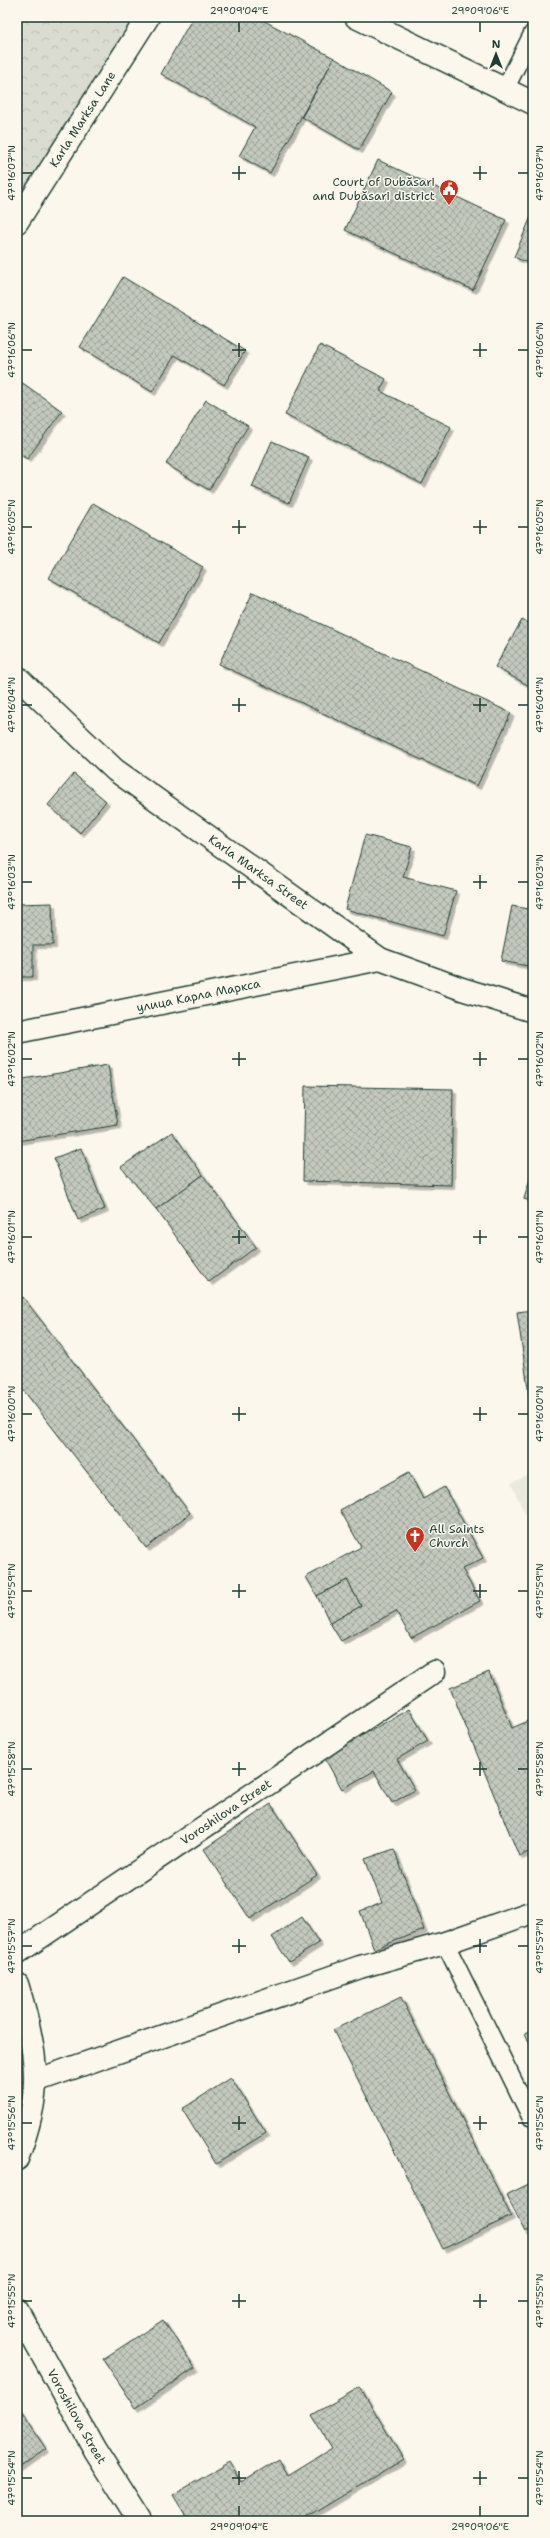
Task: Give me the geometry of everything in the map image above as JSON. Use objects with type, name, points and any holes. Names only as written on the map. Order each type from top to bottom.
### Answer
[{"type":"street","name":"Karla Marksa Lane","points":[[17,222],[148,17]]},
{"type":"street","points":[[356,17],[533,103]]},
{"type":"street","name":"Karla Marksa Street","points":[[17,677],[115,770],[380,959],[462,989],[533,1011]]},
{"type":"street","name":"улица Карла Маркса","points":[[17,1032],[380,959]]},
{"type":"street","name":"Voroshilova Street","points":[[17,1953],[434,1672]]},
{"type":"street","points":[[35,2081],[360,1967],[445,1943],[527,1914]]},
{"type":"street","points":[[17,1984],[27,2014],[35,2081],[26,2133],[17,2159]]},
{"type":"street","name":"Voroshilova Street","points":[[17,2310],[95,2450],[140,2521]]},
{"type":"lane","points":[[505,89],[533,33]]},
{"type":"lane","points":[[445,1943],[532,2117]]},
{"type":"shaded area","points":[[533,1473],[533,1532],[511,1483]]},
{"type":"green space","points":[[17,17],[142,17],[17,207]]},
{"type":"building","points":[[193,17],[257,17],[334,58],[270,173],[239,156],[255,127],[161,74]]},
{"type":"building","points":[[334,58],[392,92],[359,150],[302,117]]},
{"type":"building","points":[[378,160],[506,220],[473,290],[345,230]]},
{"type":"building","points":[[533,212],[533,265],[514,257]]},
{"type":"building","points":[[123,277],[245,351],[224,385],[175,355],[152,392],[80,347]]},
{"type":"building","points":[[320,345],[386,379],[380,391],[451,427],[422,484],[285,415]]},
{"type":"building","points":[[17,379],[62,411],[27,459],[17,452]]},
{"type":"building","points":[[206,400],[248,426],[209,490],[166,464]]},
{"type":"building","points":[[272,441],[309,457],[289,503],[252,487]]},
{"type":"building","points":[[93,503],[203,567],[159,643],[49,578]]},
{"type":"building","points":[[253,592],[511,713],[477,786],[219,664]]},
{"type":"building","points":[[522,620],[533,626],[533,688],[495,667]]},
{"type":"building","points":[[74,774],[106,801],[80,833],[48,805]]},
{"type":"building","points":[[365,835],[412,847],[403,877],[456,891],[443,936],[345,909]]},
{"type":"building","points":[[52,903],[53,945],[33,945],[33,977],[17,977],[17,904]]},
{"type":"building","points":[[512,906],[533,910],[533,967],[501,961]]},
{"type":"building","points":[[108,1065],[118,1125],[17,1141],[17,1080]]},
{"type":"building","points":[[305,1086],[453,1089],[451,1185],[303,1181]]},
{"type":"building","points":[[172,1132],[203,1175],[156,1209],[121,1167]]},
{"type":"building","points":[[81,1148],[105,1209],[78,1220],[54,1158]]},
{"type":"building","points":[[533,1169],[533,1202],[524,1199]]},
{"type":"building","points":[[203,1175],[256,1247],[209,1282],[156,1209]]},
{"type":"building","points":[[23,1297],[190,1513],[146,1548],[17,1382],[17,1302]]},
{"type":"building","points":[[533,1310],[533,1395],[529,1395],[517,1312]]},
{"type":"building","name":"All Saints Church","points":[[409,1472],[423,1499],[444,1487],[483,1558],[462,1569],[480,1601],[411,1638],[396,1611],[341,1641],[330,1623],[361,1606],[347,1580],[317,1596],[306,1577],[361,1547],[340,1510]]},
{"type":"building","points":[[347,1580],[361,1606],[330,1623],[317,1596]]},
{"type":"building","points":[[489,1672],[512,1728],[528,1721],[533,1733],[533,1850],[519,1856],[450,1688]]},
{"type":"building","points":[[409,1709],[428,1741],[397,1759],[415,1790],[392,1803],[374,1771],[342,1789],[324,1757]]},
{"type":"building","points":[[271,1804],[317,1875],[250,1919],[204,1849]]},
{"type":"building","points":[[394,1849],[424,1930],[374,1949],[360,1911],[382,1903],[365,1859]]},
{"type":"building","points":[[302,1917],[319,1943],[289,1962],[272,1937]]},
{"type":"building","points":[[401,1997],[511,2216],[443,2249],[333,2030]]},
{"type":"building","points":[[533,2030],[533,2051],[525,2033]]},
{"type":"building","points":[[231,2078],[266,2133],[216,2164],[182,2109]]},
{"type":"building","points":[[533,2182],[533,2228],[525,2232],[506,2195]]},
{"type":"building","points":[[163,2320],[195,2368],[136,2408],[103,2359]]},
{"type":"building","points":[[360,2387],[403,2459],[301,2521],[189,2521],[173,2495],[229,2462],[241,2482],[279,2459],[288,2475],[332,2448],[312,2415]]},
{"type":"building","points":[[17,2405],[46,2449],[17,2469]]},
{"type":"place","name":"Court of Dubăsari and Dubăsari district","points":[[449,206]]},
{"type":"place","name":"All Saints Church","points":[[415,1553]]}]
